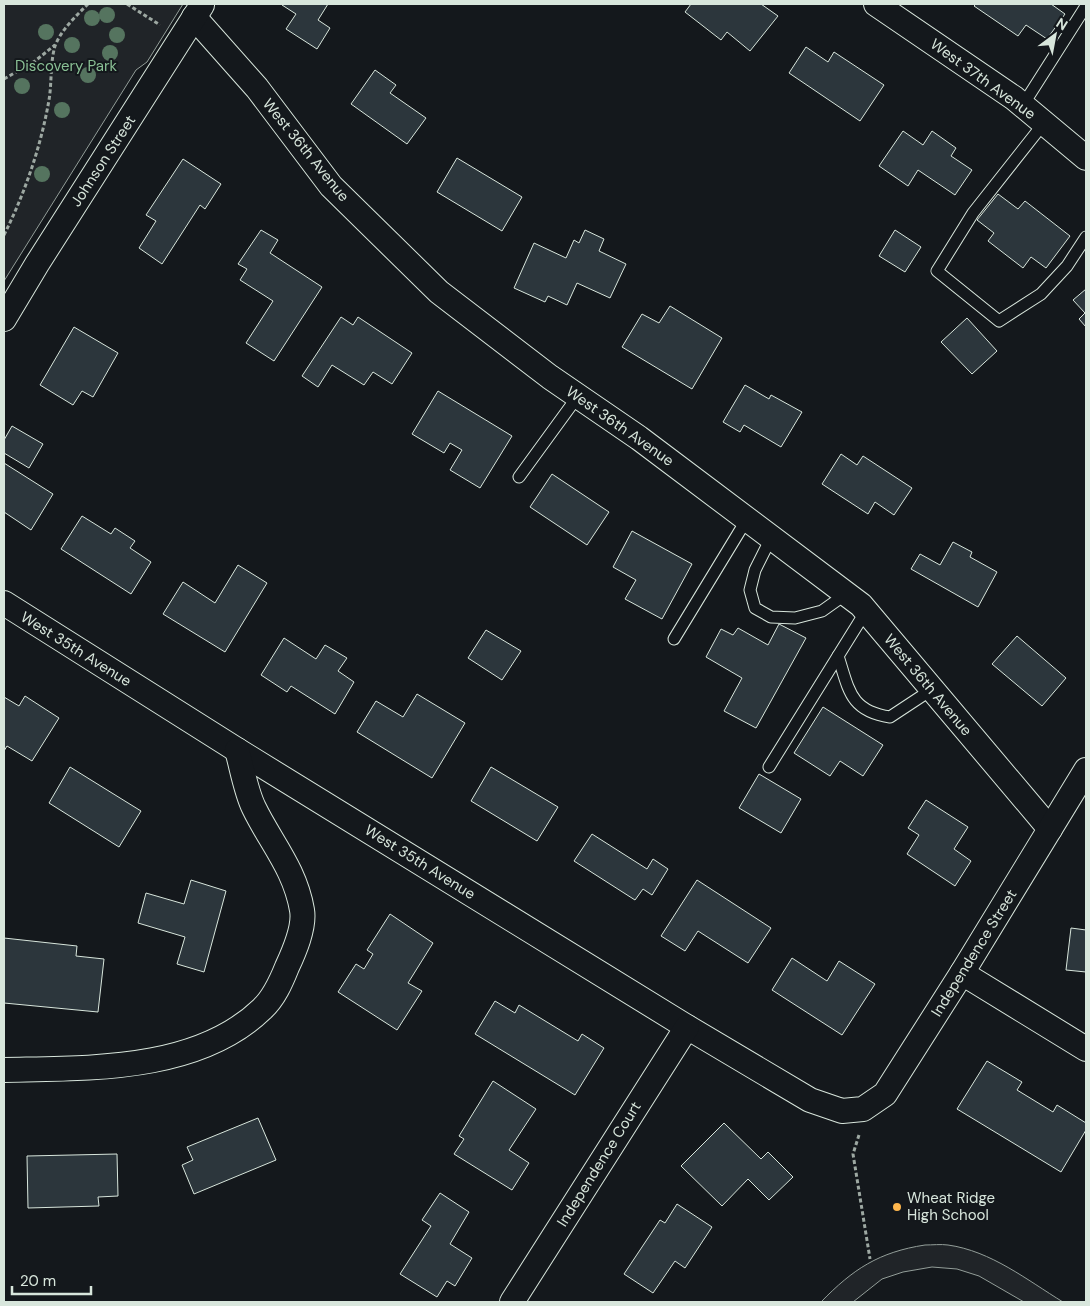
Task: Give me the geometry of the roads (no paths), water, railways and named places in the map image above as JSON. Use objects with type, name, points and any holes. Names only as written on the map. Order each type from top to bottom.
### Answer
[{"type":"street","name":"West 37th Avenue","points":[[876,4],[1023,105],[1086,158]]},
{"type":"street","name":"Johnson Street","points":[[4,319],[198,10]]},
{"type":"street","name":"West 36th Avenue","points":[[198,10],[331,186],[439,292],[550,377],[639,438],[861,605],[1050,830]]},
{"type":"street","name":"West 35th Avenue","points":[[4,603],[237,750],[687,1027],[810,1100],[842,1111]]},
{"type":"street","points":[[4,1070],[97,1068],[153,1060],[201,1047],[238,1028],[263,1009],[278,990],[298,942],[303,911],[291,872],[253,807],[237,750]]},
{"type":"street","name":"Independence Street","points":[[842,1111],[863,1109],[884,1094],[962,973],[1086,770]]},
{"type":"street","points":[[962,973],[1086,1050]]},
{"type":"street","name":"Independence Court","points":[[512,1302],[687,1027]]},
{"type":"lane","points":[[1023,105],[1086,6]]},
{"type":"lane","points":[[1044,123],[973,212],[937,271],[999,322],[1042,294],[1067,266],[1086,237]]},
{"type":"lane","points":[[518,477],[578,396]]},
{"type":"lane","points":[[674,639],[747,519]]},
{"type":"lane","points":[[772,538],[755,570],[750,590],[755,608],[771,617],[795,618],[822,612],[846,594]]},
{"type":"lane","points":[[769,767],[866,611]]},
{"type":"lane","points":[[838,656],[851,694],[862,708],[875,715],[890,717],[931,690]]},
{"type":"place","name":"Wheat Ridge High School","points":[[897,1207]]},
{"type":"park label","name":"Discovery Park","points":[[66,66]]}]
